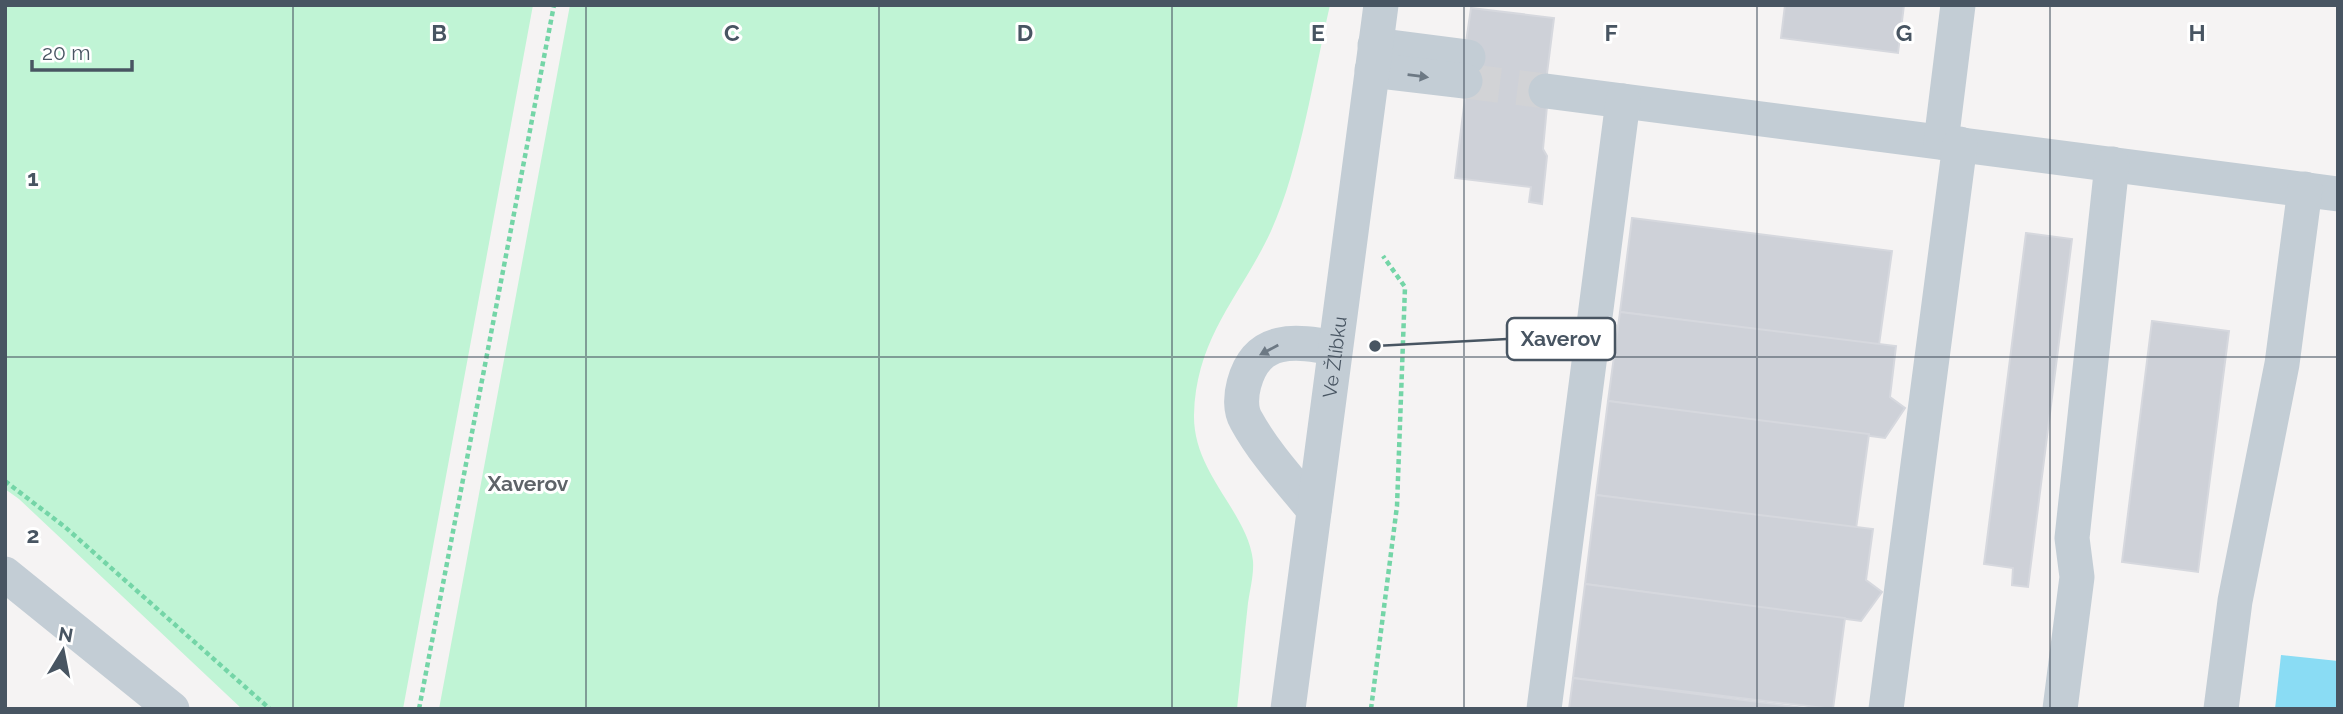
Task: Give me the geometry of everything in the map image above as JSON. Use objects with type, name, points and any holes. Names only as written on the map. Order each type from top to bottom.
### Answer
[{"type":"street","name":"Ve Žlíbku","points":[[1288,709],[1381,5]]},
{"type":"street","points":[[1886,709],[1951,143],[1958,5]]},
{"type":"street","points":[[1373,58],[1466,69]]},
{"type":"street","points":[[1547,79],[1623,101],[2322,191],[2283,364],[2235,601],[2221,709]]},
{"type":"street","points":[[1544,709],[1623,101]]},
{"type":"street","points":[[2060,709],[2077,576],[2072,538],[2112,164]]},
{"type":"street","points":[[1314,510],[1245,418],[1243,388],[1252,363],[1277,345],[1304,342],[1335,348]]},
{"type":"street","points":[[5,574],[172,709]]},
{"type":"path","points":[[419,709],[554,5]]},
{"type":"path","points":[[1353,213],[1405,287],[1397,506],[1371,709]]},
{"type":"path","points":[[5,481],[65,527],[270,709]]},
{"type":"green space","points":[[5,5],[533,5],[403,709],[242,709],[19,499],[5,489]]},
{"type":"green space","points":[[570,5],[1330,5],[1298,150],[1281,206],[1259,254],[1211,339],[1197,387],[1194,415],[1202,456],[1242,526],[1253,561],[1237,709],[439,709]]},
{"type":"water","points":[[2281,655],[2338,661],[2338,709],[2275,709]]},
{"type":"building","points":[[1785,5],[1904,5],[1898,53],[1781,38]]},
{"type":"building","points":[[1471,8],[1554,18],[1543,105],[1547,106],[1543,149],[1547,156],[1542,204],[1529,202],[1531,187],[1455,178],[1471,50],[1465,49]]},
{"type":"building","points":[[1632,218],[1892,251],[1879,345],[1620,312]]},
{"type":"building","points":[[2026,233],[2072,239],[2028,587],[2012,585],[2013,568],[1984,564]]},
{"type":"building","points":[[1620,312],[1896,346],[1890,397],[1905,408],[1885,438],[1608,401]]},
{"type":"building","points":[[2152,321],[2229,331],[2198,572],[2122,562]]},
{"type":"building","points":[[1608,401],[1869,434],[1856,529],[1596,495]]},
{"type":"building","points":[[1596,495],[1873,529],[1866,580],[1882,592],[1861,621],[1585,584]]},
{"type":"building","points":[[1585,584],[1845,618],[1833,709],[1573,678]]},
{"type":"building","points":[[1573,678],[1812,709],[1569,709]]},
{"type":"tunnel","points":[[1465,81],[1546,91]]},
{"type":"place","name":"Xaverov","points":[[1375,346]]},
{"type":"district","name":"Xaverov","points":[[528,484]]}]
